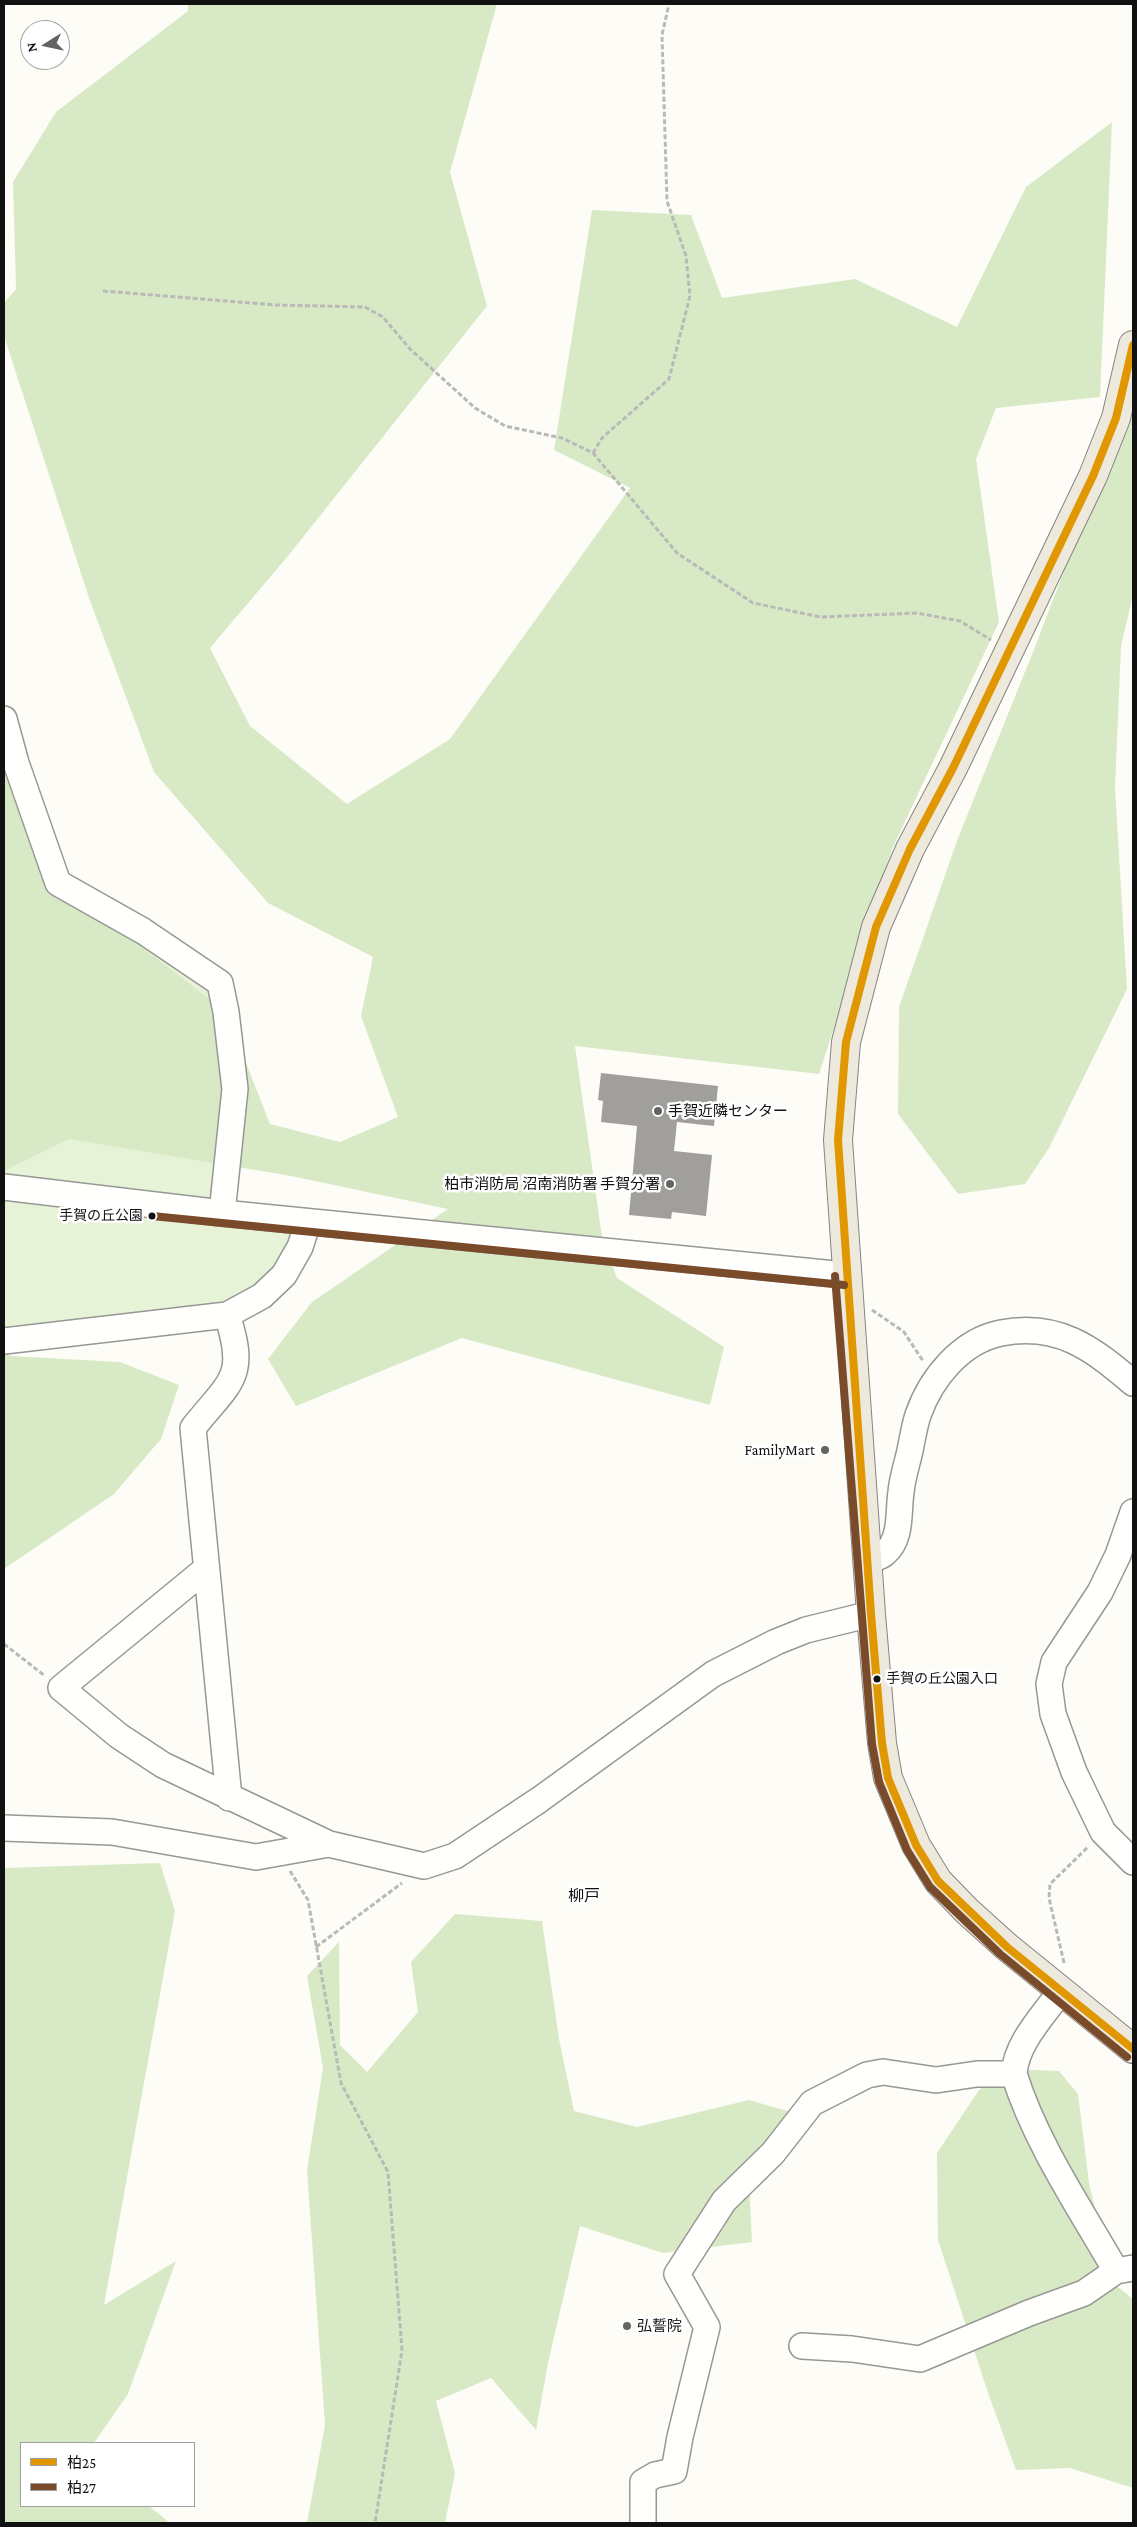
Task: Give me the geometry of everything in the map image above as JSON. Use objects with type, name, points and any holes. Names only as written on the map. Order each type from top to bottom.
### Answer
[{"type":"main road","points":[[1133,345],[1116,418],[1096,468],[903,866],[876,926],[846,1042],[838,1140],[846,1286],[871,1614],[882,1743],[888,1778],[916,1845],[938,1880],[967,1911],[1063,1979],[1133,2049]]},
{"type":"street","points":[[4,719],[16,762],[58,882],[143,931],[220,983],[226,1012],[234,1089],[222,1213]]},
{"type":"street","points":[[4,1188],[846,1286]]},
{"type":"street","points":[[4,1341],[227,1315],[262,1296],[284,1275],[300,1247],[308,1222]]},
{"type":"street","points":[[227,1315],[237,1342],[237,1363],[234,1378],[193,1428],[229,1798]]},
{"type":"street","points":[[868,1561],[885,1554],[894,1541],[899,1525],[901,1491],[918,1415],[933,1382],[952,1361],[975,1343],[993,1335],[1020,1329],[1052,1332],[1082,1343],[1133,1383]]},
{"type":"street","points":[[1133,1512],[1111,1570],[1100,1592],[1054,1662],[1050,1684],[1053,1714],[1074,1772],[1103,1832],[1133,1862]]},
{"type":"street","points":[[206,1569],[61,1688],[126,1741],[163,1765],[229,1798],[329,1844],[424,1866],[455,1856],[539,1800],[713,1674],[776,1642],[806,1630],[871,1614]]},
{"type":"street","points":[[4,1828],[112,1832],[256,1857],[329,1844]]},
{"type":"street","points":[[802,2346],[852,2349],[920,2359],[1029,2313],[1084,2293],[1125,2270],[1045,2145],[1023,2100],[1014,2074],[1015,2063],[1024,2044],[1063,1979]]},
{"type":"street","points":[[643,2523],[643,2482],[654,2475],[674,2471],[680,2437],[707,2327],[677,2274],[724,2201],[772,2153],[812,2103],[866,2075],[883,2072],[936,2080],[977,2074],[1014,2074]]},
{"type":"path","points":[[593,453],[602,438],[669,379],[690,296],[686,256],[667,201],[662,35],[669,4]]},
{"type":"path","points":[[103,291],[276,306],[365,307],[383,317],[410,349],[475,408],[505,426],[562,438],[593,453],[677,553],[754,603],[821,617],[917,613],[960,620],[1009,650]]},
{"type":"path","points":[[846,1286],[871,1309],[904,1332],[915,1346],[933,1382]]},
{"type":"path","points":[[4,1644],[61,1688]]},
{"type":"path","points":[[1063,1979],[1048,1898],[1050,1884],[1103,1832]]},
{"type":"path","points":[[279,1853],[308,1900],[341,2083],[388,2172],[402,2350],[375,2523]]},
{"type":"path","points":[[316,1947],[424,1866]]},
{"type":"green space","points":[[188,4],[497,4],[450,172],[487,306],[288,556],[210,648],[250,726],[347,804],[450,739],[630,488],[554,450],[592,210],[691,215],[722,298],[855,279],[957,327],[1026,187],[1112,122],[1100,397],[996,408],[976,459],[999,622],[893,847],[819,1074],[575,1046],[602,1237],[617,1278],[724,1347],[710,1405],[462,1338],[296,1406],[268,1359],[312,1302],[448,1209],[291,1176],[69,1139],[4,1171],[4,719],[58,883],[226,1012],[270,1124],[340,1142],[398,1117],[361,1016],[373,957],[268,903],[154,772],[89,598],[4,336],[4,303],[16,289],[13,182],[56,112],[188,11]]},
{"type":"green space","points":[[1133,390],[1133,595],[1121,646],[1115,788],[1127,989],[1049,1148],[1025,1184],[958,1194],[898,1114],[899,1007],[958,838],[1035,647]]},
{"type":"green space","name":"手賀の丘公園","points":[[4,719],[58,883],[220,983],[222,1213],[308,1222],[262,1296],[4,1341]]},
{"type":"green space","points":[[4,1351],[10,1356],[120,1362],[179,1385],[161,1439],[114,1494],[4,1569]]},
{"type":"green space","points":[[160,1863],[175,1911],[104,2305],[176,2261],[128,2394],[95,2442],[20,2442],[20,2507],[150,2507],[170,2523],[4,2523],[4,1868]]},
{"type":"green space","points":[[455,1914],[542,1921],[559,2039],[574,2111],[637,2127],[749,2100],[794,2113],[749,2182],[752,2242],[663,2253],[580,2226],[548,2363],[536,2430],[491,2378],[436,2401],[455,2473],[445,2523],[307,2523],[325,2425],[307,2170],[323,2068],[307,1976],[339,1942],[340,2045],[367,2072],[418,2012],[411,1962]]},
{"type":"green space","points":[[1011,2069],[1059,2071],[1078,2094],[1089,2183],[1112,2282],[1133,2299],[1133,2488],[1070,2468],[1016,2470],[988,2393],[938,2240],[937,2153],[979,2090]]},
{"type":"building","points":[[601,1073],[718,1086],[714,1126],[677,1122],[674,1151],[712,1155],[706,1216],[672,1212],[671,1219],[629,1215],[637,1126],[601,1122],[603,1101],[598,1100]]},
{"type":"transit line","name":"柏25","points":[[1133,345],[1116,418],[1093,476],[953,768],[910,849],[876,927],[846,1042],[838,1140],[871,1614],[882,1743],[888,1778],[916,1845],[938,1881],[1007,1947],[1133,2049]]},
{"type":"transit line","name":"柏27","points":[[152,1216],[844,1285]]},
{"type":"transit line","name":"柏27","points":[[835,1276],[872,1744],[879,1782],[907,1850],[930,1887],[1000,1954],[1127,2057]]},
{"type":"place","name":"手賀近隣センター","points":[[658,1111]]},
{"type":"place","name":"柏市消防局 沼南消防署 手賀分署","points":[[670,1184]]},
{"type":"place","name":"手賀の丘公園","points":[[152,1216]]},
{"type":"place","name":"FamilyMart","points":[[825,1450]]},
{"type":"place","name":"手賀の丘公園入口","points":[[877,1679]]},
{"type":"place","name":"弘誓院","points":[[627,2326]]},
{"type":"district","name":"柳戸","points":[[584,1896]]}]
